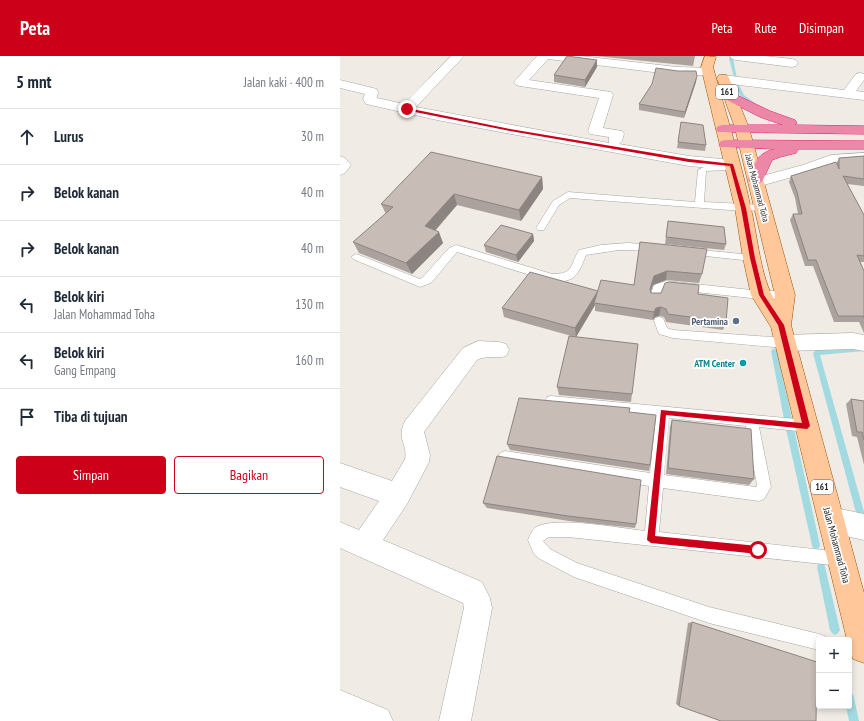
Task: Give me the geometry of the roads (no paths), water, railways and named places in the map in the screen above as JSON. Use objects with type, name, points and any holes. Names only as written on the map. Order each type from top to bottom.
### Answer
[{"type":"highway","points":[[728,94],[765,114],[806,129]]},
{"type":"highway","points":[[723,129],[864,130]]},
{"type":"highway","points":[[726,144],[864,145]]},
{"type":"highway","points":[[756,180],[762,162],[767,156],[821,145]]},
{"type":"main road","name":"Jalan Mohammad Toha","points":[[783,334],[785,295],[756,180],[742,128],[728,94],[720,67],[710,57],[707,67],[743,208],[752,258],[762,295],[783,334],[841,559],[858,602],[864,650]]},
{"type":"street","points":[[407,109],[458,56]]},
{"type":"street","points":[[544,56],[520,82],[606,95],[596,131],[617,134],[613,147]]},
{"type":"street","points":[[551,56],[677,71],[708,71]]},
{"type":"street","points":[[736,56],[792,63]]},
{"type":"street","points":[[779,71],[779,85]]},
{"type":"street","points":[[848,93],[860,77]]},
{"type":"street","points":[[724,79],[864,96]]},
{"type":"street","points":[[340,84],[372,92],[370,99],[371,101],[407,109],[510,130],[689,161],[732,166]]},
{"type":"street","points":[[756,180],[808,168],[831,160],[864,157]]},
{"type":"street","points":[[340,161],[343,164],[340,170]]},
{"type":"street","points":[[783,334],[860,340]]},
{"type":"street","points":[[364,546],[398,495],[418,459],[412,432],[413,428],[470,354],[478,349],[499,350]]},
{"type":"street","points":[[340,475],[398,495]]},
{"type":"street","points":[[831,520],[864,527]]},
{"type":"street","points":[[340,535],[472,592],[476,598],[478,608],[455,721]]},
{"type":"street","points":[[340,706],[377,721]]},
{"type":"lane","points":[[698,204],[702,170],[706,168],[732,166]]},
{"type":"lane","points":[[541,228],[556,203],[568,195],[743,208],[763,208]]},
{"type":"lane","points":[[356,257],[416,282],[422,283],[452,250],[456,248],[552,278],[567,278],[572,275],[582,252],[598,248],[630,245],[666,249]]},
{"type":"lane","points":[[681,251],[752,258]]},
{"type":"lane","points":[[655,297],[658,288],[666,285],[762,295],[785,295]]},
{"type":"lane","points":[[659,321],[663,331],[673,334],[783,334]]},
{"type":"lane","points":[[551,400],[752,422],[807,426]]},
{"type":"lane","points":[[651,540],[663,412]]},
{"type":"lane","points":[[505,457],[657,481],[759,494],[764,487],[752,422]]},
{"type":"lane","points":[[816,641],[709,615],[574,570],[545,554],[539,549],[535,540],[537,535],[546,531],[568,530],[841,559]]},
{"type":"lane","points":[[852,648],[864,650]]},
{"type":"waterway","points":[[731,58],[736,78]]},
{"type":"waterway","points":[[736,82],[742,96],[754,105]]},
{"type":"waterway","points":[[862,520],[816,353],[864,348]]},
{"type":"waterway","points":[[774,351],[788,419]]},
{"type":"waterway","points":[[790,429],[816,545]]},
{"type":"waterway","points":[[821,567],[835,630]]},
{"type":"waterway","points":[[851,709],[854,721]]},
{"type":"place","name":"Pertamina","points":[[736,321]]},
{"type":"place","name":"ATM Center","points":[[743,363]]}]
